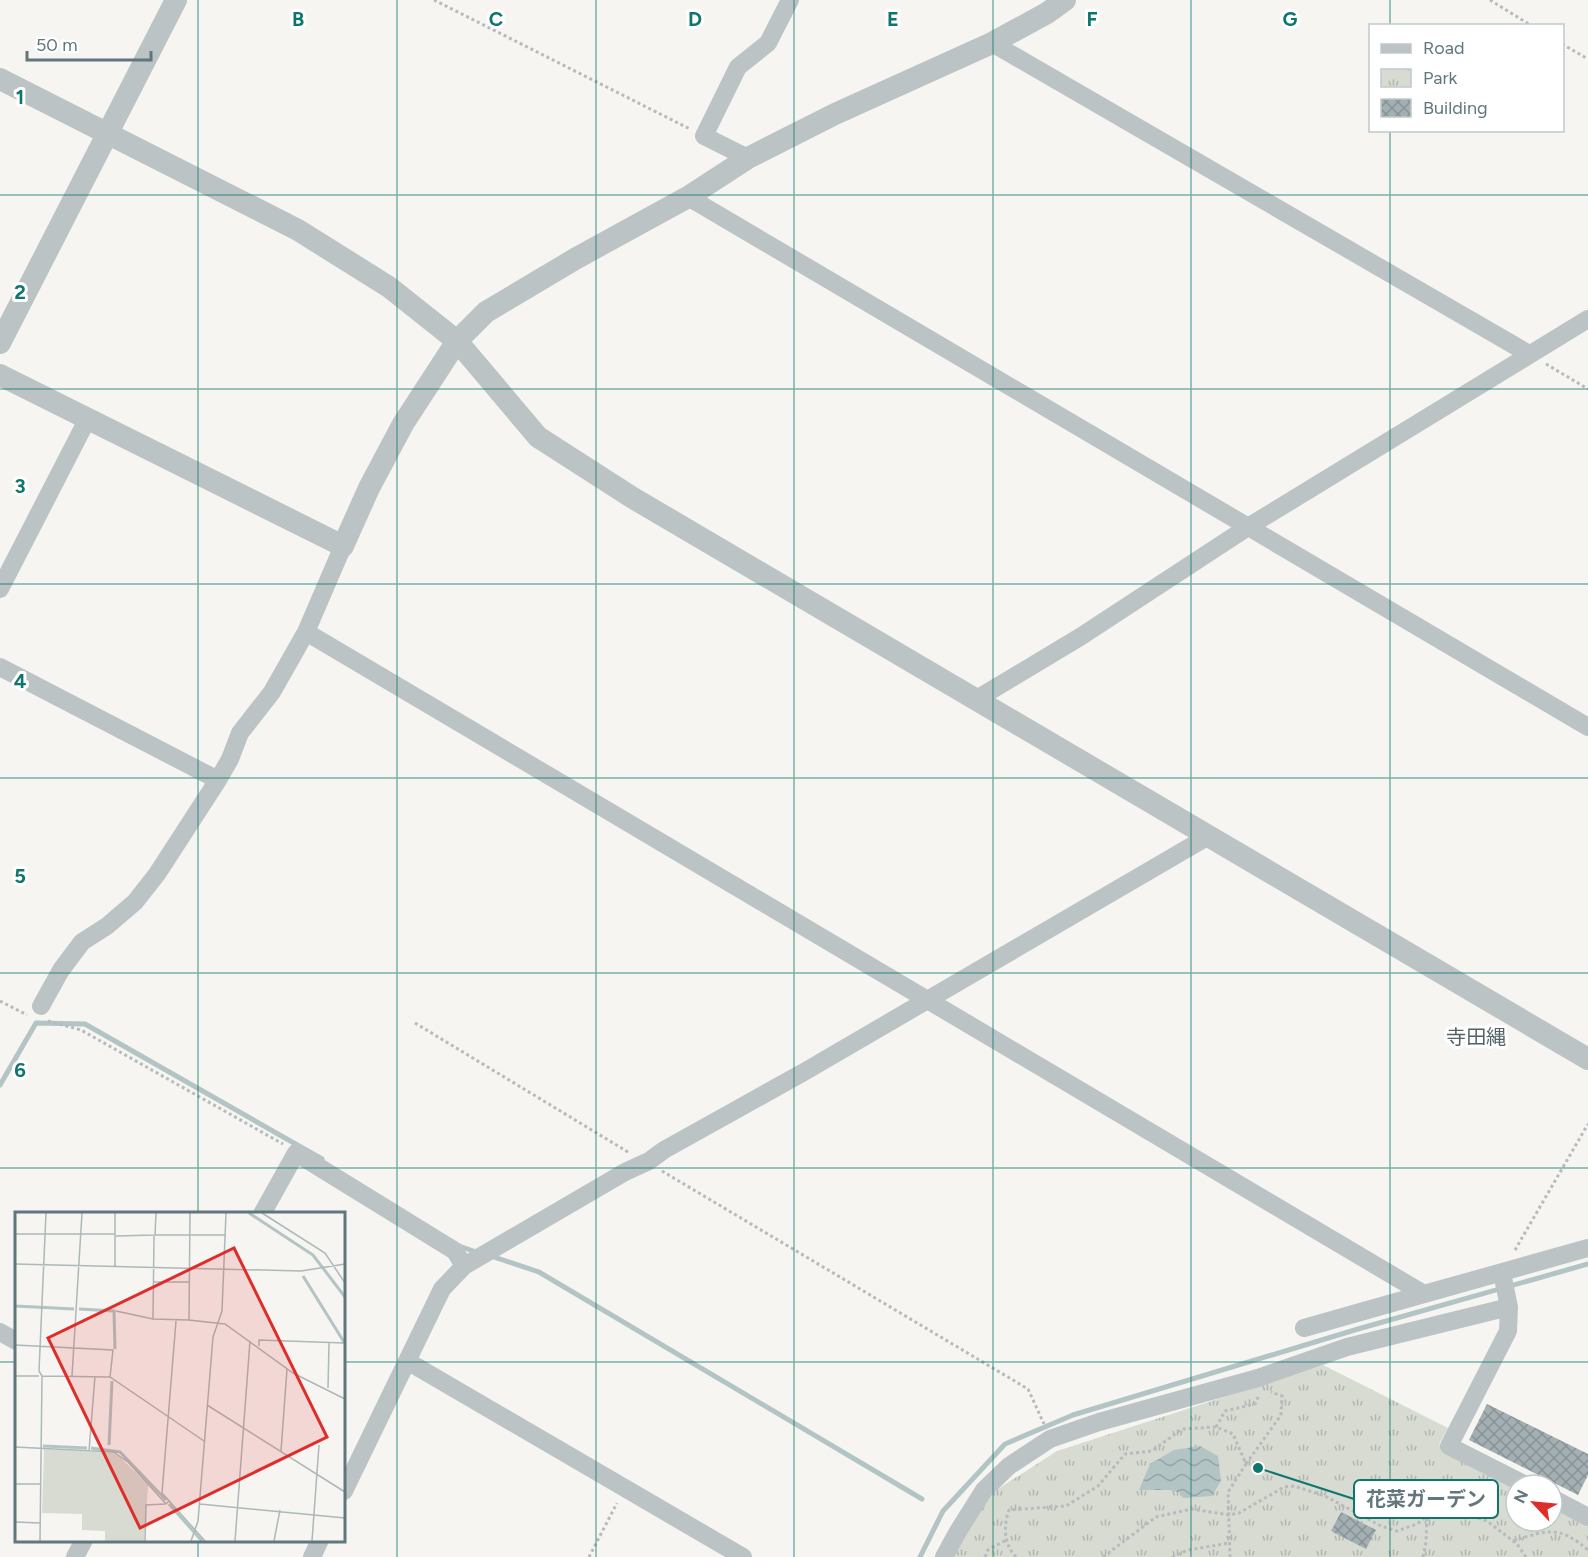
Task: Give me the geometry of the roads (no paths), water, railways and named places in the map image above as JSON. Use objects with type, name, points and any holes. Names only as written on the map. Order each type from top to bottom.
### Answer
[{"type":"street","points":[[0,343],[176,0]]},
{"type":"street","points":[[748,158],[704,136],[738,67],[768,43],[790,0]]},
{"type":"street","points":[[35,1013],[61,970],[82,942],[107,926],[135,902],[218,780],[230,759],[240,733],[273,692],[306,632],[369,488],[403,424],[457,341],[486,312],[575,259],[688,197],[748,158],[834,114],[992,43],[1047,13],[1065,0]]},
{"type":"street","points":[[992,43],[1529,354]]},
{"type":"street","points":[[0,79],[298,230],[389,287],[457,341],[538,437],[633,498],[1588,1059]]},
{"type":"street","points":[[688,197],[1588,727]]},
{"type":"street","points":[[975,700],[1080,637],[1248,527],[1588,319]]},
{"type":"street","points":[[0,375],[343,546]]},
{"type":"street","points":[[0,589],[87,420]]},
{"type":"street","points":[[306,632],[1424,1294]]},
{"type":"street","points":[[0,667],[218,780]]},
{"type":"street","points":[[345,1489],[442,1289],[464,1266],[625,1172],[649,1161],[664,1150],[804,1072],[1207,837]]},
{"type":"street","points":[[263,1212],[296,1153],[455,1251],[464,1266]]},
{"type":"street","points":[[944,1557],[984,1490],[1009,1466],[1050,1439],[1099,1422],[1258,1378],[1343,1332],[1424,1294],[1588,1248]]},
{"type":"street","points":[[1502,1273],[1509,1303],[1508,1331],[1449,1446],[1504,1474]]},
{"type":"street","points":[[1304,1328],[1343,1332],[1509,1303]]},
{"type":"street","points":[[0,1332],[15,1340]]},
{"type":"street","points":[[407,1361],[742,1557]]},
{"type":"street","points":[[1564,1504],[1588,1517]]},
{"type":"street","points":[[75,1557],[83,1542]]},
{"type":"street","points":[[312,1557],[319,1542]]},
{"type":"water","points":[[1200,1446],[1218,1456],[1221,1481],[1212,1496],[1183,1498],[1181,1493],[1170,1490],[1139,1490],[1150,1464],[1174,1450]]},
{"type":"waterway","points":[[0,1085],[36,1023],[85,1024],[322,1159]]},
{"type":"waterway","points":[[459,1246],[479,1253]]},
{"type":"waterway","points":[[491,1256],[539,1272],[922,1499]]},
{"type":"waterway","points":[[920,1557],[943,1511],[1005,1444],[1073,1415],[1358,1329],[1588,1264]]},
{"type":"place","name":"花菜ガーデン","points":[[1258,1468]]},
{"type":"district","name":"寺田縄","points":[[1476,1037]]}]
